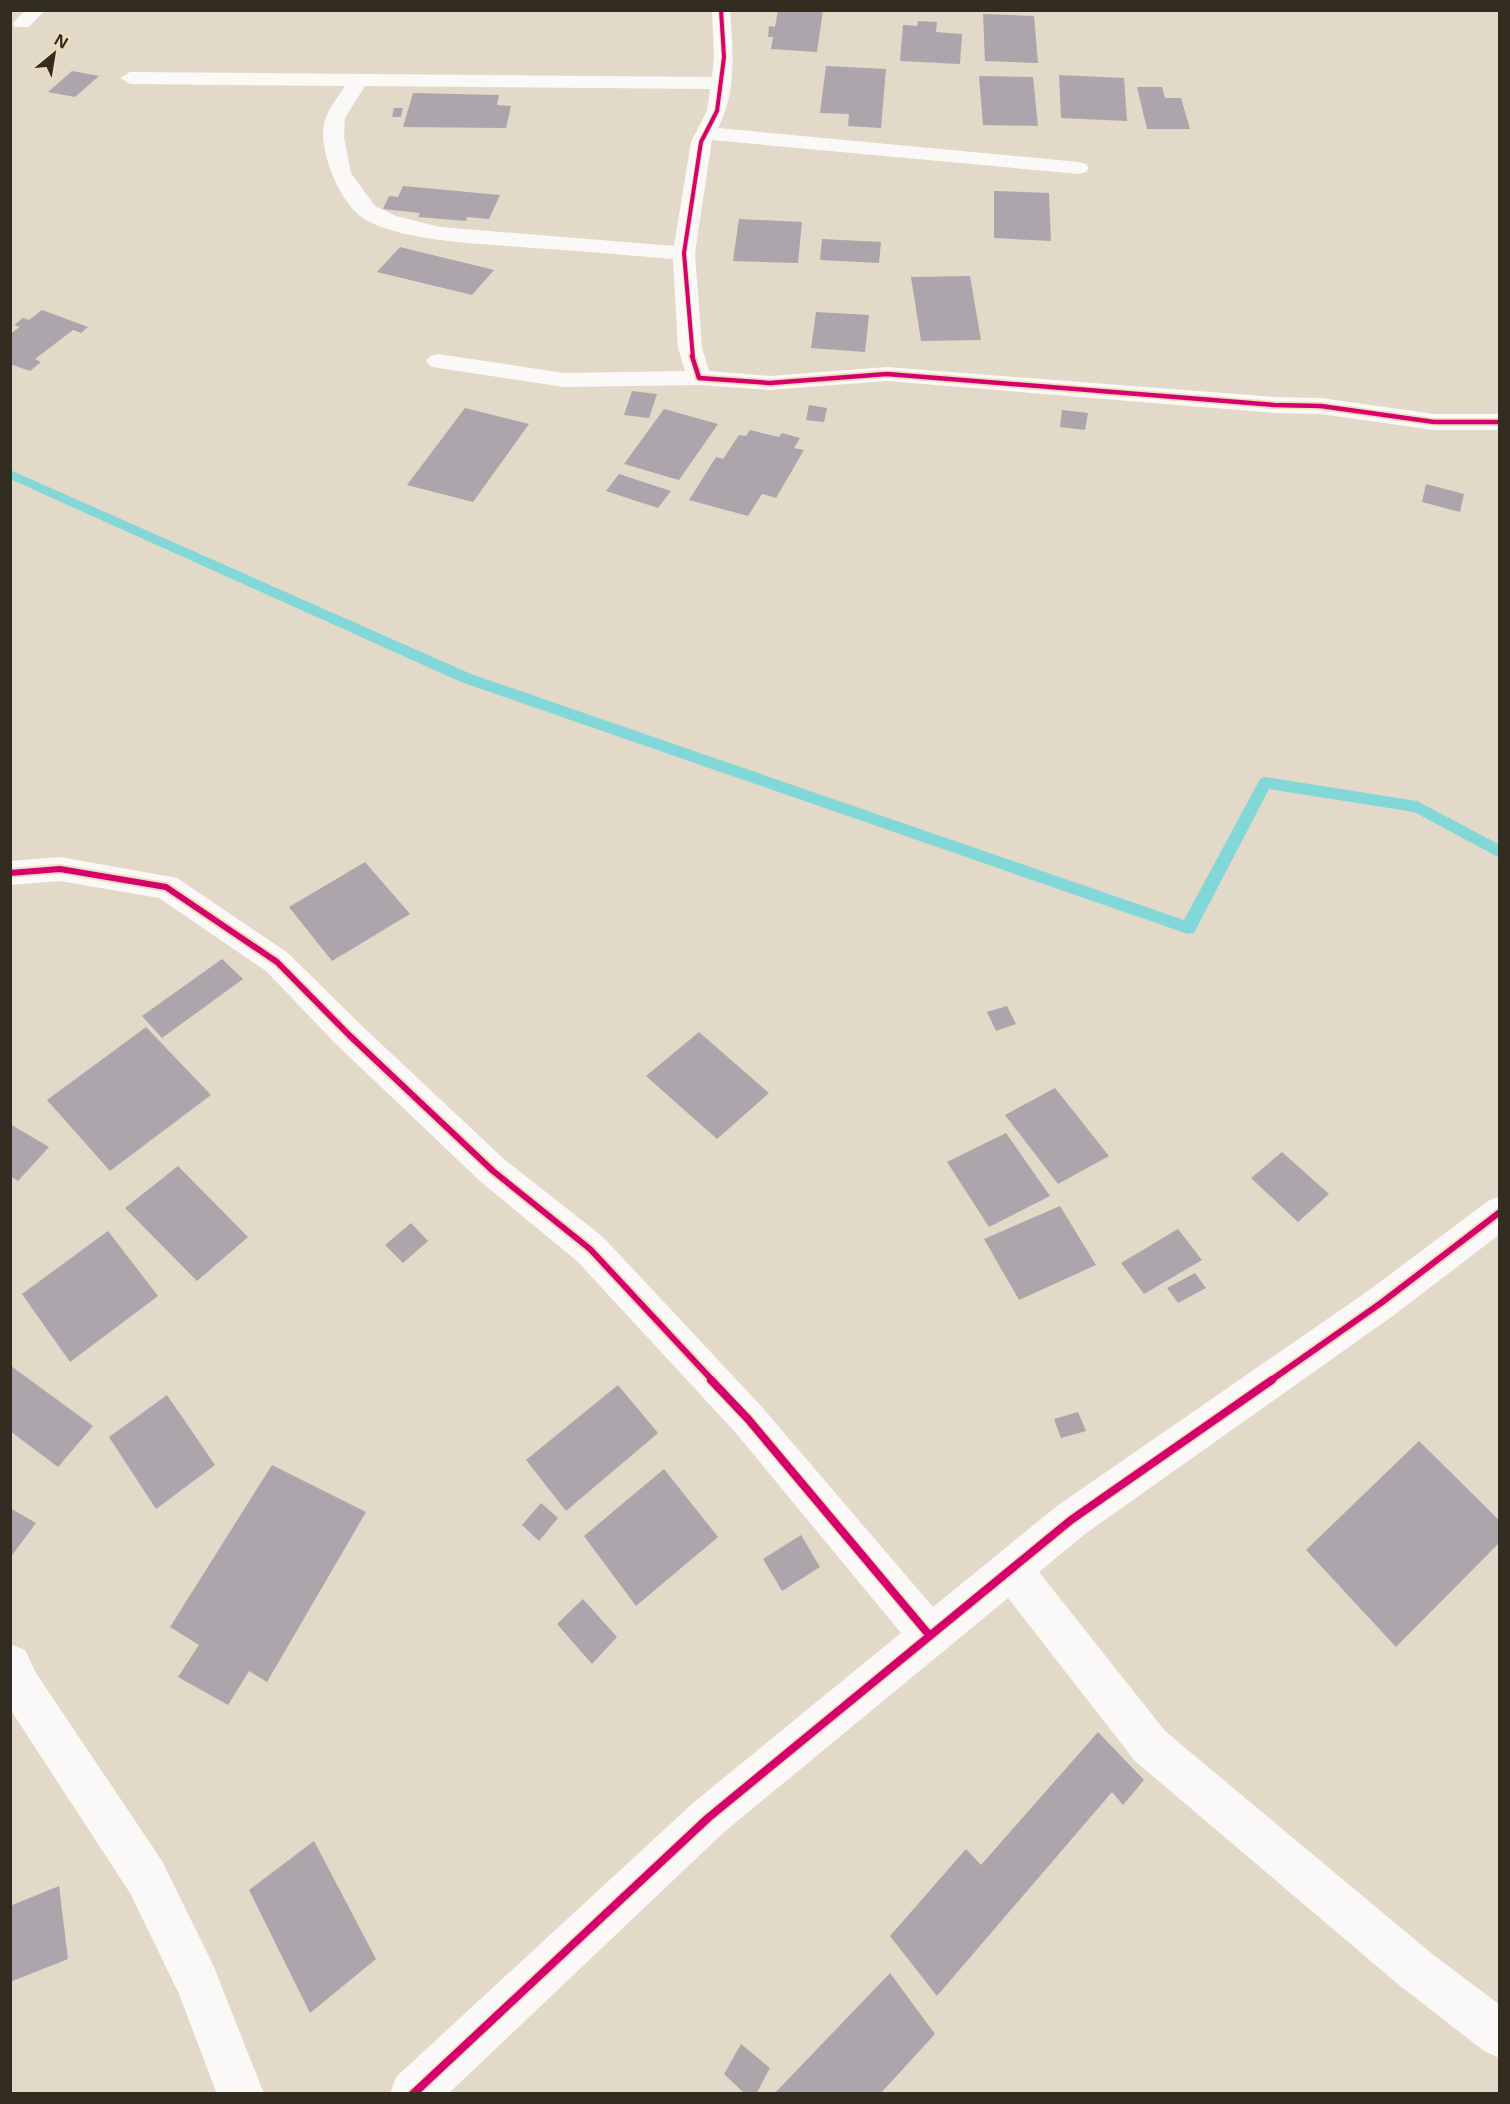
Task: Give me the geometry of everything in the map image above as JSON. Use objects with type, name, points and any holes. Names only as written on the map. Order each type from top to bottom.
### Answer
[{"type":"street","points":[[699,378],[690,348],[684,253],[701,142],[717,111],[724,57],[721,10]]},
{"type":"street","points":[[130,78],[359,78],[721,83]]},
{"type":"street","points":[[359,78],[335,118],[334,138],[341,173],[354,196],[367,210],[388,221],[440,234],[684,253]]},
{"type":"street","points":[[705,133],[1079,168]]},
{"type":"street","points":[[438,361],[564,380],[699,378],[770,383],[887,374],[1274,405],[1321,406],[1434,422],[1500,422]]},
{"type":"street","points":[[10,873],[60,868],[166,887],[277,962],[349,1035],[493,1171],[591,1249],[748,1419],[930,1636]]},
{"type":"street","points":[[413,2094],[708,1818],[1071,1520],[1371,1310],[1500,1212]]},
{"type":"street","points":[[1011,1569],[1150,1746],[1415,1969],[1500,2035]]},
{"type":"street","points":[[10,1665],[21,1688],[146,1876],[198,1983],[241,2094]]},
{"type":"building","points":[[778,10],[823,10],[817,52],[771,49],[773,37],[768,37],[769,26],[775,27]]},
{"type":"building","points":[[983,14],[1034,16],[1038,63],[985,61]]},
{"type":"building","points":[[918,21],[937,22],[936,32],[962,34],[960,64],[900,61],[903,25],[917,26]]},
{"type":"building","points":[[826,66],[886,69],[881,128],[848,126],[849,114],[820,113]]},
{"type":"building","points":[[72,71],[99,76],[75,97],[48,92]]},
{"type":"building","points":[[1059,75],[1124,78],[1127,121],[1061,118]]},
{"type":"building","points":[[979,76],[1033,77],[1038,126],[983,125]]},
{"type":"building","points":[[1137,87],[1162,87],[1165,98],[1181,98],[1190,129],[1147,129]]},
{"type":"building","points":[[413,93],[499,95],[497,105],[511,106],[506,128],[403,127]]},
{"type":"building","points":[[394,108],[403,108],[401,117],[392,117]]},
{"type":"building","points":[[403,186],[500,195],[489,219],[467,217],[466,221],[418,217],[420,213],[383,209],[389,196],[398,197]]},
{"type":"building","points":[[994,191],[1049,193],[1051,241],[994,238]]},
{"type":"building","points":[[739,219],[802,222],[798,263],[733,261]]},
{"type":"building","points":[[822,239],[881,242],[879,263],[820,260]]},
{"type":"building","points":[[400,247],[494,270],[472,295],[377,272]]},
{"type":"building","points":[[970,276],[981,340],[921,341],[911,277]]},
{"type":"building","points":[[42,310],[88,327],[81,333],[73,330],[35,359],[41,362],[30,371],[10,364],[10,334],[20,327],[14,325],[23,318],[29,320]]},
{"type":"building","points":[[816,312],[869,315],[865,352],[811,348]]},
{"type":"building","points":[[632,391],[657,394],[649,418],[624,415]]},
{"type":"building","points":[[809,405],[827,408],[824,422],[806,420]]},
{"type":"building","points":[[465,408],[529,424],[473,502],[407,485]]},
{"type":"building","points":[[664,409],[718,424],[679,480],[624,464]]},
{"type":"building","points":[[1062,410],[1088,413],[1085,430],[1060,427]]},
{"type":"building","points":[[750,430],[779,437],[782,433],[800,438],[794,448],[804,450],[776,498],[762,494],[748,516],[689,500],[716,457],[723,459],[739,435],[746,436]]},
{"type":"building","points":[[619,474],[671,491],[658,508],[606,491]]},
{"type":"building","points":[[1426,484],[1464,494],[1460,512],[1422,502]]},
{"type":"building","points":[[365,862],[410,914],[332,961],[289,907]]},
{"type":"building","points":[[222,959],[243,979],[162,1038],[142,1016]]},
{"type":"building","points":[[1007,1006],[1016,1024],[996,1031],[987,1012]]},
{"type":"building","points":[[146,1027],[211,1095],[110,1171],[47,1100]]},
{"type":"building","points":[[699,1032],[769,1093],[717,1139],[646,1076]]},
{"type":"building","points":[[1055,1088],[1109,1156],[1058,1184],[1005,1115]]},
{"type":"building","points":[[10,1124],[49,1147],[18,1181],[10,1176]]},
{"type":"building","points":[[1006,1133],[1050,1196],[989,1227],[947,1162]]},
{"type":"building","points":[[1282,1152],[1329,1194],[1298,1222],[1251,1178]]},
{"type":"building","points":[[178,1166],[248,1237],[197,1281],[125,1208]]},
{"type":"building","points":[[1060,1206],[1096,1265],[1019,1300],[984,1239]]},
{"type":"building","points":[[411,1223],[428,1241],[403,1263],[385,1245]]},
{"type":"building","points":[[1178,1229],[1202,1260],[1144,1294],[1121,1263]]},
{"type":"building","points":[[108,1231],[158,1296],[70,1362],[22,1294]]},
{"type":"building","points":[[1195,1273],[1206,1288],[1178,1303],[1167,1288]]},
{"type":"building","points":[[11,1366],[93,1426],[58,1467],[10,1431]]},
{"type":"building","points":[[618,1385],[658,1433],[566,1511],[526,1460]]},
{"type":"building","points":[[167,1395],[215,1465],[156,1509],[109,1437]]},
{"type":"building","points":[[1078,1412],[1086,1431],[1061,1438],[1054,1419]]},
{"type":"building","points":[[1419,1441],[1500,1521],[1500,1542],[1396,1647],[1306,1550]]},
{"type":"building","points":[[272,1465],[366,1512],[267,1682],[249,1671],[228,1705],[178,1677],[199,1645],[170,1627]]},
{"type":"building","points":[[664,1469],[718,1537],[636,1606],[584,1536]]},
{"type":"building","points":[[541,1503],[558,1518],[539,1541],[522,1525]]},
{"type":"building","points":[[10,1508],[36,1523],[10,1558]]},
{"type":"building","points":[[801,1535],[820,1567],[782,1591],[763,1559]]},
{"type":"building","points":[[583,1599],[617,1637],[592,1664],[557,1624]]},
{"type":"building","points":[[1098,1732],[1144,1780],[1123,1805],[1112,1792],[937,1996],[890,1936],[966,1849],[981,1865]]},
{"type":"building","points":[[314,1841],[376,1959],[310,2013],[249,1890]]},
{"type":"building","points":[[59,1886],[68,1959],[10,1982],[10,1906]]},
{"type":"building","points":[[890,1973],[935,2034],[880,2094],[774,2094]]},
{"type":"building","points":[[741,2044],[770,2068],[756,2094],[745,2094],[724,2074]]},
{"type":"waterway","points":[[10,474],[466,678],[1188,928],[1265,783],[1417,807],[1500,852]]},
{"type":"cycle path","points":[[721,10],[724,57],[717,111],[701,142],[684,253],[690,348],[699,378],[770,383],[887,374],[1274,405],[1321,406],[1434,422],[1500,422]]},
{"type":"cycle path","points":[[10,873],[60,869],[166,887],[277,962],[349,1035],[493,1171],[590,1249],[748,1419],[930,1636]]},
{"type":"cycle path","points":[[413,2094],[708,1818],[1071,1520],[1381,1303],[1500,1212]]}]
